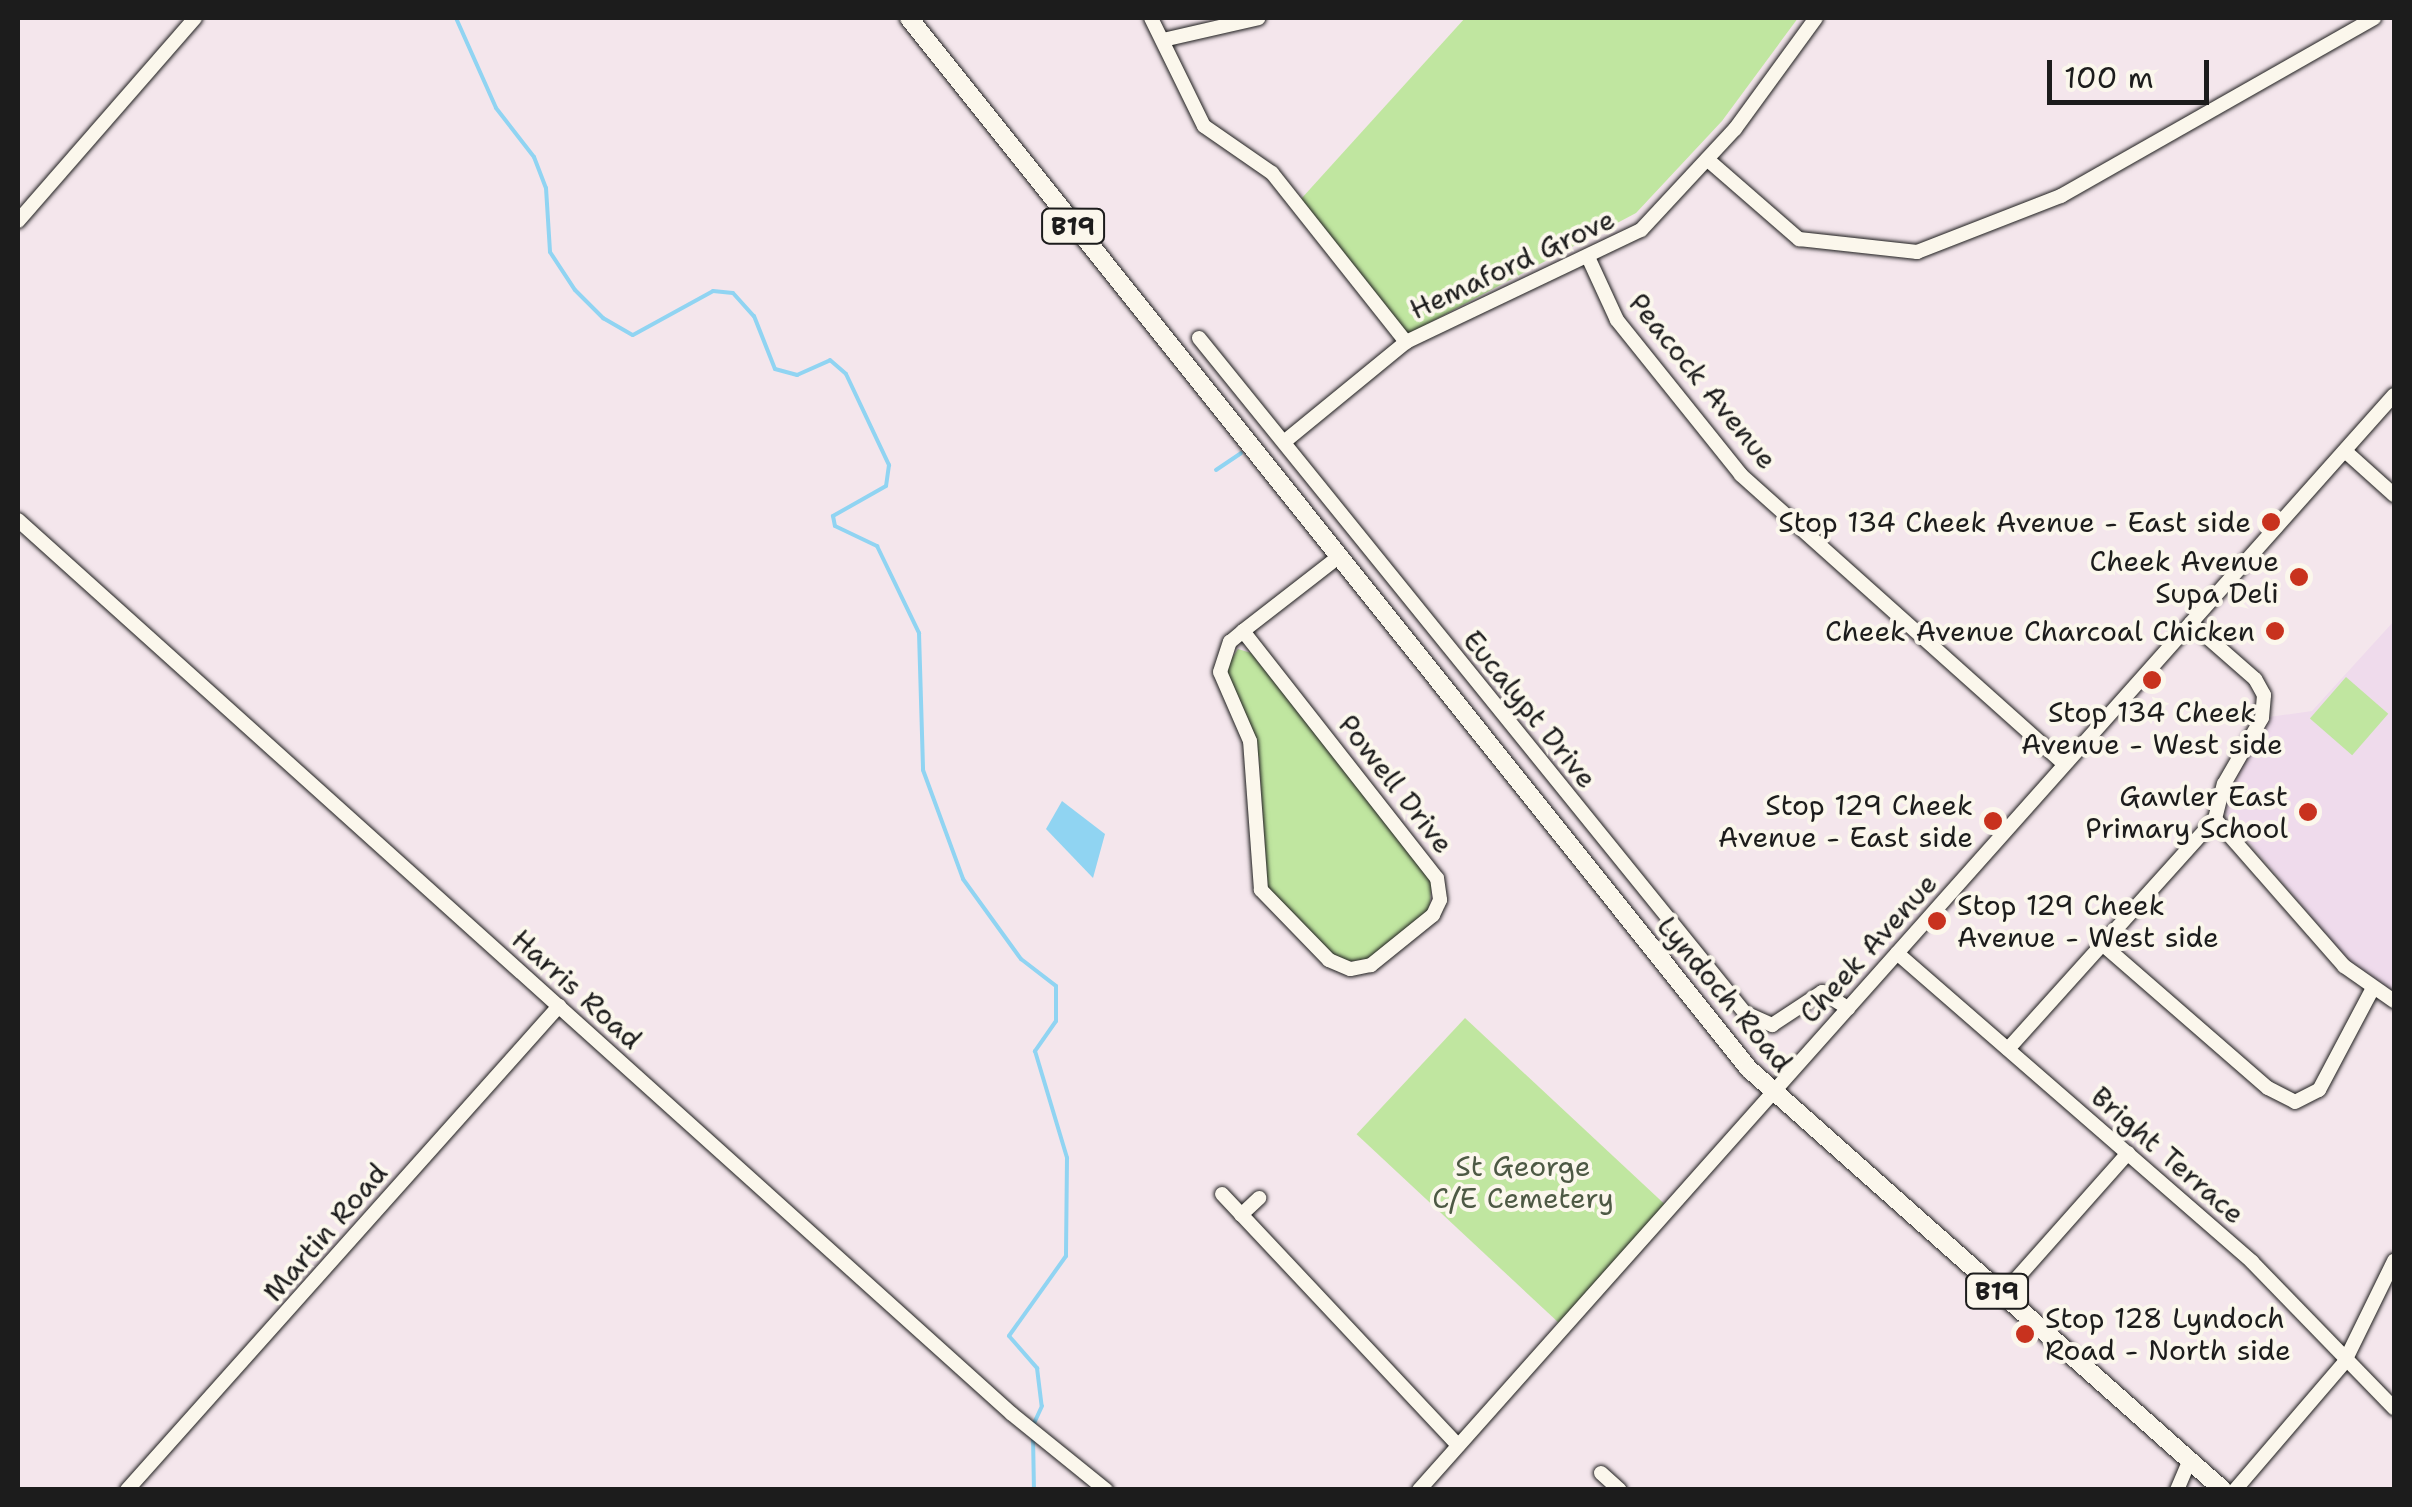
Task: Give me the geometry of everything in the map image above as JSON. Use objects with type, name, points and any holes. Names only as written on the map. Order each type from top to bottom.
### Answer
[{"type":"main road","name":"Lyndoch Road","points":[[909,18],[1260,462],[1771,1094],[2223,1490]]},
{"type":"street","points":[[18,221],[195,18]]},
{"type":"street","points":[[1151,18],[1204,126],[1272,173],[1406,342]]},
{"type":"street","points":[[1163,40],[1259,18]]},
{"type":"street","name":"Hemaford Grove","points":[[1284,442],[1406,342],[1588,258],[1650,223],[1708,160],[1816,18]]},
{"type":"street","points":[[1708,160],[1799,239],[1917,252],[2061,196],[2374,18]]},
{"type":"street","name":"Peacock Avenue","points":[[1588,258],[1617,320],[1740,474],[2064,764]]},
{"type":"street","name":"Eucalypt Drive","points":[[1199,338],[1746,1012],[1772,1026],[1822,992],[1848,1008]]},
{"type":"street","name":"Cheek Avenue","points":[[1419,1490],[2394,395]]},
{"type":"street","points":[[2345,452],[2394,495]]},
{"type":"street","name":"Harris Road","points":[[18,520],[1030,1427],[1106,1490]]},
{"type":"street","name":"Powell Drive","points":[[1243,631],[1437,878],[1440,900],[1434,915],[1371,965],[1350,968],[1330,960],[1260,890],[1250,740],[1220,663],[1243,631],[1337,558]]},
{"type":"street","points":[[2008,1049],[2215,819],[2224,784],[2262,718],[2264,695],[2191,623]]},
{"type":"street","points":[[2215,819],[2372,990],[2394,1001]]},
{"type":"street","points":[[2101,943],[2268,1088],[2295,1102],[2318,1090],[2372,990]]},
{"type":"street","name":"Bright Terrace","points":[[1897,952],[2252,1262],[2344,1363],[2394,1408]]},
{"type":"street","name":"Martin Road","points":[[127,1490],[558,1006]]},
{"type":"street","points":[[2002,1295],[2128,1153]]},
{"type":"street","points":[[1222,1194],[1458,1445]]},
{"type":"street","points":[[1241,1215],[1259,1198]]},
{"type":"street","points":[[2235,1490],[2344,1363],[2394,1260]]},
{"type":"street","points":[[2177,1490],[2190,1460]]},
{"type":"street","points":[[1600,1473],[1620,1490]]},
{"type":"shaded area","name":"Gawler East Primary School","points":[[2394,621],[2394,995],[2354,968],[2220,807],[2269,717],[2312,711]]},
{"type":"green space","points":[[1465,18],[1798,18],[1722,121],[1636,213],[1408,334],[1301,199]]},
{"type":"green space","points":[[1238,649],[1251,653],[1432,880],[1429,912],[1373,958],[1347,962],[1334,956],[1268,890],[1259,758],[1225,669]]},
{"type":"green space","points":[[2346,677],[2388,714],[2352,755],[2310,719]]},
{"type":"green space","name":"St George C/E Cemetery","points":[[1465,1018],[1669,1208],[1561,1325],[1357,1134]]},
{"type":"water","points":[[1062,801],[1105,834],[1093,878],[1046,829]]},
{"type":"waterway","points":[[456,18],[496,108],[534,157],[546,188],[550,252],[575,290],[603,318],[633,335],[713,291],[733,293],[754,316],[775,369],[797,375],[830,360],[846,374],[889,465],[886,486],[833,516],[835,526],[877,546],[919,633],[923,770],[963,879],[1021,959],[1056,986],[1056,1021],[1035,1051],[1067,1158],[1066,1256],[1009,1336],[1037,1368],[1042,1406],[1033,1425]]},
{"type":"waterway","points":[[1216,470],[1241,453]]},
{"type":"waterway","points":[[1033,1435],[1034,1490]]},
{"type":"place","name":"Stop 134 Cheek Avenue - East side","points":[[2271,522]]},
{"type":"place","name":"Cheek Avenue Supa Deli","points":[[2299,577]]},
{"type":"place","name":"Cheek Avenue Charcoal Chicken","points":[[2275,631]]},
{"type":"place","name":"Stop 134 Cheek Avenue - West side","points":[[2152,680]]},
{"type":"place","name":"Gawler East Primary School","points":[[2308,812]]},
{"type":"place","name":"Stop 129 Cheek Avenue - East side","points":[[1993,821]]},
{"type":"place","name":"Stop 129 Cheek Avenue - West side","points":[[1937,921]]},
{"type":"place","name":"Stop 128 Lyndoch Road - North side","points":[[2025,1334]]}]
